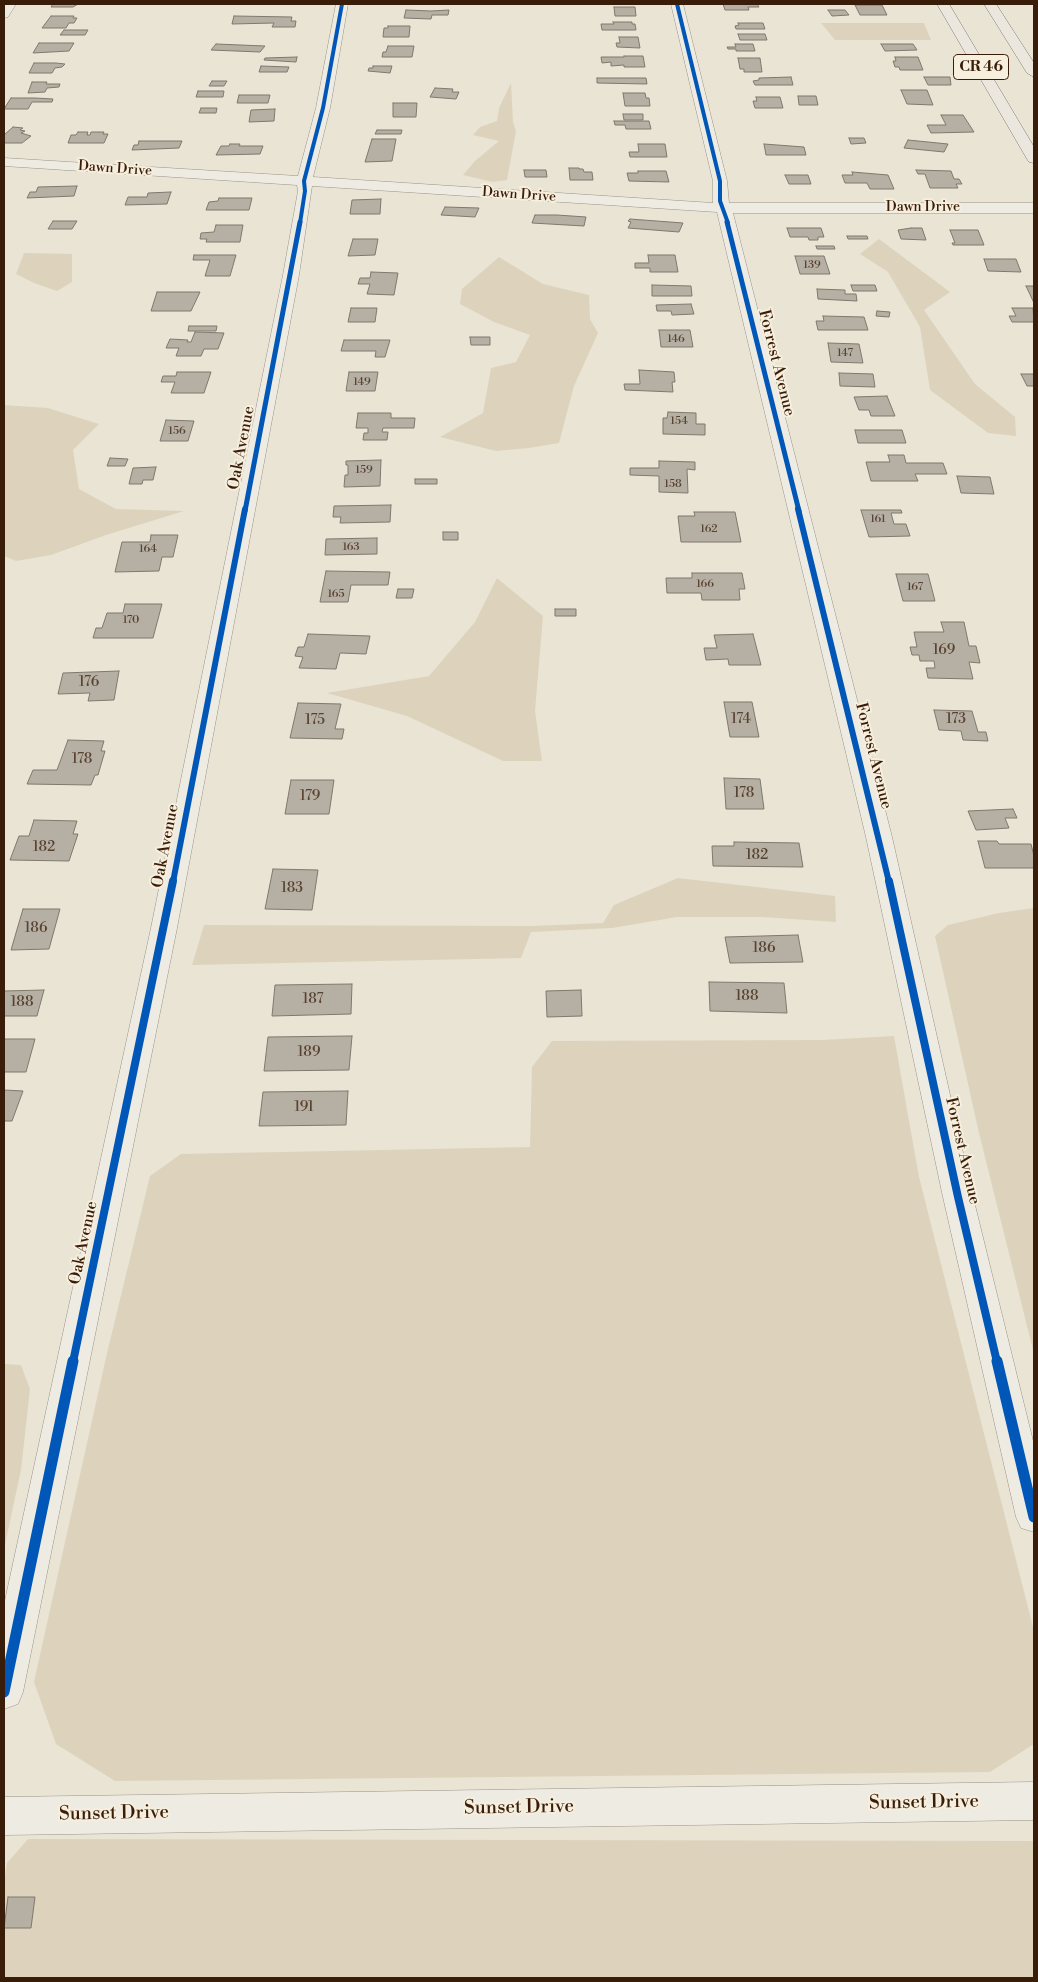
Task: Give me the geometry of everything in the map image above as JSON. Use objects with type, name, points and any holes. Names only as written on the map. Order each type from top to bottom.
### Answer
[{"type":"highway","name":"CR 46","points":[[943,4],[1034,158]]},
{"type":"highway","name":"CR 46","points":[[990,4],[1034,73]]},
{"type":"street","points":[[4,14],[10,4]]},
{"type":"street","name":"Oak Avenue","points":[[4,1692],[165,919],[224,608],[291,276],[305,192],[304,181],[323,108],[342,4]]},
{"type":"street","name":"Forrest Avenue","points":[[677,4],[720,181],[720,201],[724,208],[879,836],[958,1197],[1034,1517]]},
{"type":"street","name":"Dawn Drive","points":[[4,162],[724,208],[1034,208]]},
{"type":"street","name":"Sunset Drive","points":[[4,1816],[1034,1801]]},
{"type":"shaded area","points":[[821,23],[924,23],[931,40],[835,40]]},
{"type":"shaded area","points":[[511,83],[513,122],[516,131],[507,180],[493,182],[463,175],[475,161],[499,141],[473,135],[480,127],[497,121],[499,108]]},
{"type":"shaded area","points":[[879,239],[950,292],[924,310],[975,384],[1015,417],[1016,436],[988,433],[930,390],[920,327],[888,272],[860,254]]},
{"type":"shaded area","points":[[24,253],[72,254],[72,282],[57,291],[16,274]]},
{"type":"shaded area","points":[[499,257],[543,284],[589,295],[590,319],[598,333],[574,386],[559,443],[496,451],[440,437],[483,413],[491,368],[516,362],[530,335],[494,322],[460,304],[462,289]]},
{"type":"shaded area","points":[[4,405],[48,408],[99,424],[73,450],[79,489],[116,509],[184,511],[106,535],[51,555],[16,561],[4,556]]},
{"type":"shaded area","points":[[497,578],[543,616],[535,711],[542,761],[503,761],[407,716],[327,693],[429,676],[475,622]]},
{"type":"shaded area","points":[[678,878],[835,896],[836,922],[762,917],[677,917],[612,928],[531,932],[521,958],[192,965],[204,925],[533,926],[603,923],[614,905]]},
{"type":"shaded area","points":[[1034,908],[1034,1354],[979,1133],[935,936],[948,925],[999,913]]},
{"type":"shaded area","points":[[894,1036],[919,1177],[1034,1631],[1034,1744],[990,1772],[115,1781],[56,1744],[34,1682],[107,1353],[150,1176],[181,1154],[530,1147],[532,1067],[552,1041],[822,1040]]},
{"type":"shaded area","points":[[4,1364],[21,1365],[30,1389],[21,1470],[4,1549]]},
{"type":"shaded area","points":[[28,1839],[1032,1841],[1034,1842],[1034,1978],[4,1978],[4,1882],[7,1863]]},
{"type":"building","points":[[53,4],[78,4],[73,7],[51,7]]},
{"type":"building","points":[[723,4],[757,4],[759,7],[748,7],[749,10],[725,10]]},
{"type":"building","points":[[855,5],[882,5],[887,15],[860,15]]},
{"type":"building","points":[[614,7],[635,7],[636,16],[615,16]]},
{"type":"building","points":[[406,10],[449,10],[448,15],[432,15],[431,19],[404,18]]},
{"type":"building","points":[[828,10],[845,10],[849,15],[832,16]]},
{"type":"building","points":[[51,16],[74,16],[73,18],[77,18],[74,23],[69,23],[66,28],[42,28]]},
{"type":"building","points":[[234,16],[292,17],[291,21],[296,21],[295,27],[272,27],[274,23],[232,24]]},
{"type":"building","points":[[613,22],[632,22],[632,24],[635,24],[636,30],[602,30],[601,24],[614,24]]},
{"type":"building","points":[[738,23],[763,23],[765,29],[736,29],[735,26],[739,25]]},
{"type":"building","points":[[388,26],[410,26],[409,37],[383,37],[384,28],[388,28]]},
{"type":"building","points":[[64,30],[88,30],[85,35],[60,35]]},
{"type":"building","points":[[738,34],[765,34],[767,40],[740,40]]},
{"type":"building","points":[[619,37],[638,37],[640,48],[617,47],[616,43],[620,43]]},
{"type":"building","points":[[39,43],[74,43],[69,51],[33,53]]},
{"type":"building","points":[[216,44],[265,46],[260,52],[211,50]]},
{"type":"building","points":[[735,44],[753,44],[755,51],[728,49],[727,47],[736,47]]},
{"type":"building","points":[[881,44],[913,44],[917,50],[885,51]]},
{"type":"building","points":[[388,46],[414,46],[412,57],[382,57],[383,52],[386,52]]},
{"type":"building","points":[[643,56],[645,67],[611,66],[611,62],[602,63],[601,57]]},
{"type":"building","points":[[297,57],[296,62],[264,60],[265,58]]},
{"type":"building","points":[[895,57],[918,57],[923,70],[900,70],[899,67],[895,67],[893,61],[896,61]]},
{"type":"building","points":[[738,58],[760,58],[762,72],[744,72],[744,69],[740,69]]},
{"type":"building","points":[[34,63],[65,64],[62,67],[55,68],[52,73],[29,73]]},
{"type":"building","points":[[261,66],[289,67],[287,72],[259,72]]},
{"type":"building","points":[[373,66],[392,66],[390,73],[368,71]]},
{"type":"building","points":[[791,77],[793,85],[755,85],[753,81],[759,80],[759,78]]},
{"type":"building","points":[[924,77],[950,77],[951,85],[928,85]]},
{"type":"building","points":[[597,78],[646,78],[647,84],[597,83]]},
{"type":"building","points":[[212,81],[227,81],[224,86],[209,86]]},
{"type":"building","points":[[32,82],[60,84],[59,87],[47,88],[45,92],[28,93]]},
{"type":"building","points":[[435,88],[453,89],[452,92],[459,92],[456,99],[430,97]]},
{"type":"building","points":[[901,90],[927,90],[933,105],[907,104]]},
{"type":"building","points":[[198,91],[224,91],[223,97],[196,97]]},
{"type":"building","points":[[623,93],[645,93],[646,98],[649,98],[650,106],[625,106]]},
{"type":"building","points":[[239,95],[270,95],[268,103],[237,103]]},
{"type":"building","points":[[798,96],[816,96],[818,105],[799,105]]},
{"type":"building","points":[[756,97],[780,97],[783,108],[755,108],[753,101],[757,101]]},
{"type":"building","points":[[11,98],[53,99],[52,102],[32,102],[28,109],[4,109]]},
{"type":"building","points":[[393,103],[417,103],[416,117],[393,117]]},
{"type":"building","points":[[201,108],[217,108],[216,113],[199,113]]},
{"type":"building","points":[[275,109],[274,121],[249,122],[251,110]]},
{"type":"building","points":[[623,114],[643,114],[643,120],[624,120]]},
{"type":"building","points":[[941,115],[963,115],[974,132],[931,133],[927,125],[946,125]]},
{"type":"building","points":[[614,121],[649,121],[651,129],[626,129],[625,125],[615,125]]},
{"type":"building","points":[[13,127],[23,128],[20,130],[25,131],[21,133],[31,136],[22,143],[4,143],[4,135]]},
{"type":"building","points":[[377,130],[402,130],[401,134],[375,134]]},
{"type":"building","points":[[78,132],[88,132],[87,135],[90,135],[91,132],[104,132],[103,134],[108,134],[104,143],[68,143],[71,135],[76,135]]},
{"type":"building","points":[[849,138],[864,138],[866,143],[851,144]]},
{"type":"building","points":[[372,139],[396,139],[392,161],[365,162]]},
{"type":"building","points":[[908,140],[948,144],[944,152],[904,148]]},
{"type":"building","points":[[139,141],[182,141],[179,148],[132,150],[134,145],[138,145]]},
{"type":"building","points":[[230,144],[263,146],[260,154],[216,155],[221,146],[229,146]]},
{"type":"building","points":[[638,144],[665,144],[667,157],[630,157],[629,152],[639,152]]},
{"type":"building","points":[[764,144],[804,147],[806,155],[766,155]]},
{"type":"building","points":[[569,168],[579,168],[583,169],[584,172],[592,172],[593,180],[570,180]]},
{"type":"building","points":[[524,170],[546,170],[547,177],[525,177]]},
{"type":"building","points":[[916,170],[951,171],[954,179],[959,179],[962,184],[956,184],[958,188],[930,188],[925,174],[918,174]]},
{"type":"building","points":[[638,171],[666,171],[669,182],[629,181],[627,173],[638,173]]},
{"type":"building","points":[[852,172],[888,175],[894,189],[870,189],[867,183],[845,183],[842,175],[853,175]]},
{"type":"building","points":[[785,175],[808,175],[811,184],[789,184]]},
{"type":"building","points":[[77,186],[74,196],[27,198],[30,192],[36,192],[38,187]]},
{"type":"building","points":[[171,192],[167,204],[125,205],[128,197],[147,197],[148,193]]},
{"type":"building","points":[[219,198],[252,198],[249,210],[206,210],[209,202],[218,201]]},
{"type":"building","points":[[381,199],[380,214],[350,214],[352,200]]},
{"type":"building","points":[[445,207],[479,208],[475,217],[441,215]]},
{"type":"building","points":[[535,215],[586,217],[584,226],[532,223]]},
{"type":"building","points":[[630,219],[683,223],[679,232],[628,228],[631,222],[628,221]]},
{"type":"building","points":[[53,221],[77,221],[72,229],[48,229]]},
{"type":"building","points":[[216,225],[243,225],[240,242],[206,242],[207,239],[200,239],[201,233],[214,232]]},
{"type":"building","points":[[787,228],[821,228],[824,237],[818,237],[818,240],[809,240],[808,237],[790,237]]},
{"type":"building","points":[[922,228],[926,240],[901,239],[898,230]]},
{"type":"building","points":[[950,230],[978,230],[984,245],[953,245],[952,243],[955,243]]},
{"type":"building","points":[[847,236],[867,236],[868,239],[848,239]]},
{"type":"building","points":[[353,239],[378,239],[375,255],[348,256]]},
{"type":"building","points":[[816,246],[834,246],[835,249],[817,249]]},
{"type":"building","points":[[194,255],[236,255],[230,276],[205,276],[210,260],[193,260]]},
{"type":"building","points":[[648,255],[675,255],[678,272],[650,272],[650,268],[635,268],[635,263],[649,263]]},
{"type":"building","points":[[795,256],[824,256],[830,274],[800,274]]},
{"type":"building","points":[[984,259],[1016,259],[1021,272],[988,271]]},
{"type":"building","points":[[371,272],[398,273],[394,295],[367,294],[370,284],[358,284],[360,278],[370,278]]},
{"type":"building","points":[[652,285],[691,286],[692,296],[652,296]]},
{"type":"building","points":[[851,285],[875,285],[877,291],[853,291]]},
{"type":"building","points":[[1026,286],[1034,286],[1034,303]]},
{"type":"building","points":[[817,289],[845,290],[845,294],[856,294],[857,301],[818,299]]},
{"type":"building","points":[[157,292],[200,292],[191,311],[151,311]]},
{"type":"building","points":[[691,304],[694,314],[672,315],[671,311],[657,311],[656,305]]},
{"type":"building","points":[[351,308],[377,308],[375,322],[348,322]]},
{"type":"building","points":[[1012,308],[1033,308],[1034,322],[1012,322],[1009,316],[1016,316]]},
{"type":"building","points":[[877,311],[890,312],[889,317],[876,316]]},
{"type":"building","points":[[823,316],[864,317],[868,330],[818,330],[816,321],[824,321]]},
{"type":"building","points":[[189,326],[217,326],[216,331],[188,331]]},
{"type":"building","points":[[659,330],[690,330],[693,347],[661,347]]},
{"type":"building","points":[[195,332],[224,333],[218,349],[204,349],[201,356],[176,356],[179,348],[166,348],[170,339],[188,340],[187,342],[191,342]]},
{"type":"building","points":[[470,337],[490,337],[490,345],[471,345]]},
{"type":"building","points":[[344,340],[390,340],[385,357],[375,357],[376,351],[341,351]]},
{"type":"building","points":[[828,343],[859,344],[863,363],[831,362]]},
{"type":"building","points":[[639,370],[674,372],[673,392],[625,390],[624,384],[640,384]]},
{"type":"building","points":[[177,372],[211,372],[204,393],[171,393],[175,382],[161,382],[163,376],[176,376]]},
{"type":"building","points":[[349,372],[378,372],[375,391],[346,391]]},
{"type":"building","points":[[839,373],[873,374],[875,387],[840,386]]},
{"type":"building","points":[[1021,374],[1034,374],[1034,386],[1027,386]]},
{"type":"building","points":[[887,396],[895,416],[871,416],[869,410],[859,410],[854,397]]},
{"type":"building","points":[[668,412],[696,413],[696,424],[705,424],[705,435],[663,434],[663,418],[667,418]]},
{"type":"building","points":[[358,413],[391,413],[391,418],[415,418],[414,428],[383,428],[382,432],[388,432],[387,440],[363,440],[364,433],[368,433],[368,428],[356,428]]},
{"type":"building","points":[[166,420],[194,421],[188,441],[160,441]]},
{"type":"building","points":[[855,430],[902,430],[906,443],[858,443]]},
{"type":"building","points":[[888,455],[904,455],[906,463],[943,463],[947,474],[915,474],[918,481],[871,481],[866,462],[890,462]]},
{"type":"building","points":[[110,458],[128,459],[125,466],[107,466]]},
{"type":"building","points":[[381,460],[380,486],[344,487],[345,475],[348,475],[346,461]]},
{"type":"building","points":[[659,461],[695,462],[695,470],[687,469],[688,493],[659,492],[659,476],[630,475],[630,468],[659,468]]},
{"type":"building","points":[[156,467],[153,480],[143,480],[142,484],[129,484],[133,468]]},
{"type":"building","points":[[957,476],[990,477],[994,494],[961,493]]},
{"type":"building","points":[[415,479],[437,479],[437,484],[415,484]]},
{"type":"building","points":[[391,505],[390,522],[340,523],[341,517],[333,517],[334,506]]},
{"type":"building","points":[[861,510],[901,510],[902,513],[891,513],[894,524],[906,524],[910,536],[869,537]]},
{"type":"building","points":[[694,512],[735,512],[741,542],[681,542],[678,516],[695,516]]},
{"type":"building","points":[[443,532],[458,532],[458,540],[443,540]]},
{"type":"building","points":[[151,535],[178,535],[173,557],[162,557],[159,571],[115,572],[122,542],[150,542]]},
{"type":"building","points":[[377,538],[377,554],[325,555],[326,539]]},
{"type":"building","points":[[326,571],[390,572],[388,585],[351,585],[348,602],[320,602]]},
{"type":"building","points":[[692,573],[742,573],[745,589],[739,589],[740,600],[702,600],[701,593],[667,593],[666,578],[692,578]]},
{"type":"building","points":[[896,574],[928,574],[935,601],[903,601]]},
{"type":"building","points":[[398,589],[414,589],[412,598],[396,598]]},
{"type":"building","points":[[125,604],[162,604],[153,638],[93,638],[96,628],[102,628],[107,613],[123,613]]},
{"type":"building","points":[[555,609],[576,609],[576,616],[555,616]]},
{"type":"building","points":[[941,622],[964,622],[969,646],[976,646],[980,663],[969,662],[973,679],[928,678],[926,668],[935,668],[934,661],[920,661],[919,655],[912,655],[910,647],[917,647],[914,632],[944,632]]},
{"type":"building","points":[[308,634],[370,636],[366,654],[340,653],[336,669],[299,668],[303,657],[295,656],[298,647],[304,647]]},
{"type":"building","points":[[753,634],[761,665],[729,665],[728,659],[706,660],[704,648],[717,648],[714,635]]},
{"type":"building","points":[[119,671],[114,700],[88,701],[90,693],[58,694],[63,673]]},
{"type":"building","points":[[724,702],[752,702],[759,737],[730,737]]},
{"type":"building","points":[[298,703],[341,704],[335,729],[344,729],[342,739],[290,738]]},
{"type":"building","points":[[934,710],[972,711],[978,732],[986,732],[988,741],[963,740],[961,731],[939,730]]},
{"type":"building","points":[[68,740],[104,741],[101,751],[105,751],[98,775],[95,775],[91,785],[27,784],[33,770],[57,770]]},
{"type":"building","points":[[724,778],[760,779],[764,809],[726,809]]},
{"type":"building","points":[[291,780],[334,780],[329,814],[285,814]]},
{"type":"building","points":[[1013,809],[1017,818],[1005,818],[1009,828],[976,830],[968,811]]},
{"type":"building","points":[[34,820],[77,821],[73,834],[78,834],[69,861],[10,860],[19,836],[29,836]]},
{"type":"building","points":[[978,841],[997,841],[999,844],[1031,844],[1034,868],[985,868]]},
{"type":"building","points":[[734,842],[799,843],[803,867],[713,866],[712,846],[734,846]]},
{"type":"building","points":[[273,869],[318,870],[312,910],[265,909]]},
{"type":"building","points":[[23,909],[60,909],[49,949],[11,950]]},
{"type":"building","points":[[798,935],[803,962],[730,963],[725,937]]},
{"type":"building","points":[[709,982],[784,983],[787,1013],[710,1011]]},
{"type":"building","points":[[352,984],[351,1014],[272,1016],[275,985]]},
{"type":"building","points":[[44,990],[37,1016],[4,1016],[4,991]]},
{"type":"building","points":[[581,990],[582,1016],[547,1017],[546,991]]},
{"type":"building","points":[[352,1036],[349,1070],[264,1071],[268,1037]]},
{"type":"building","points":[[4,1039],[35,1039],[26,1072],[4,1072]]},
{"type":"building","points":[[4,1090],[23,1091],[12,1121],[4,1121]]},
{"type":"building","points":[[348,1091],[346,1125],[259,1126],[263,1092]]},
{"type":"building","points":[[8,1897],[35,1897],[31,1928],[4,1928]]},
{"type":"cycle path","points":[[4,1692],[164,928],[291,275],[305,191],[304,181],[323,108],[342,4]]},
{"type":"cycle path","points":[[677,4],[720,181],[720,201],[724,208],[879,837],[958,1197],[1034,1517]]}]
